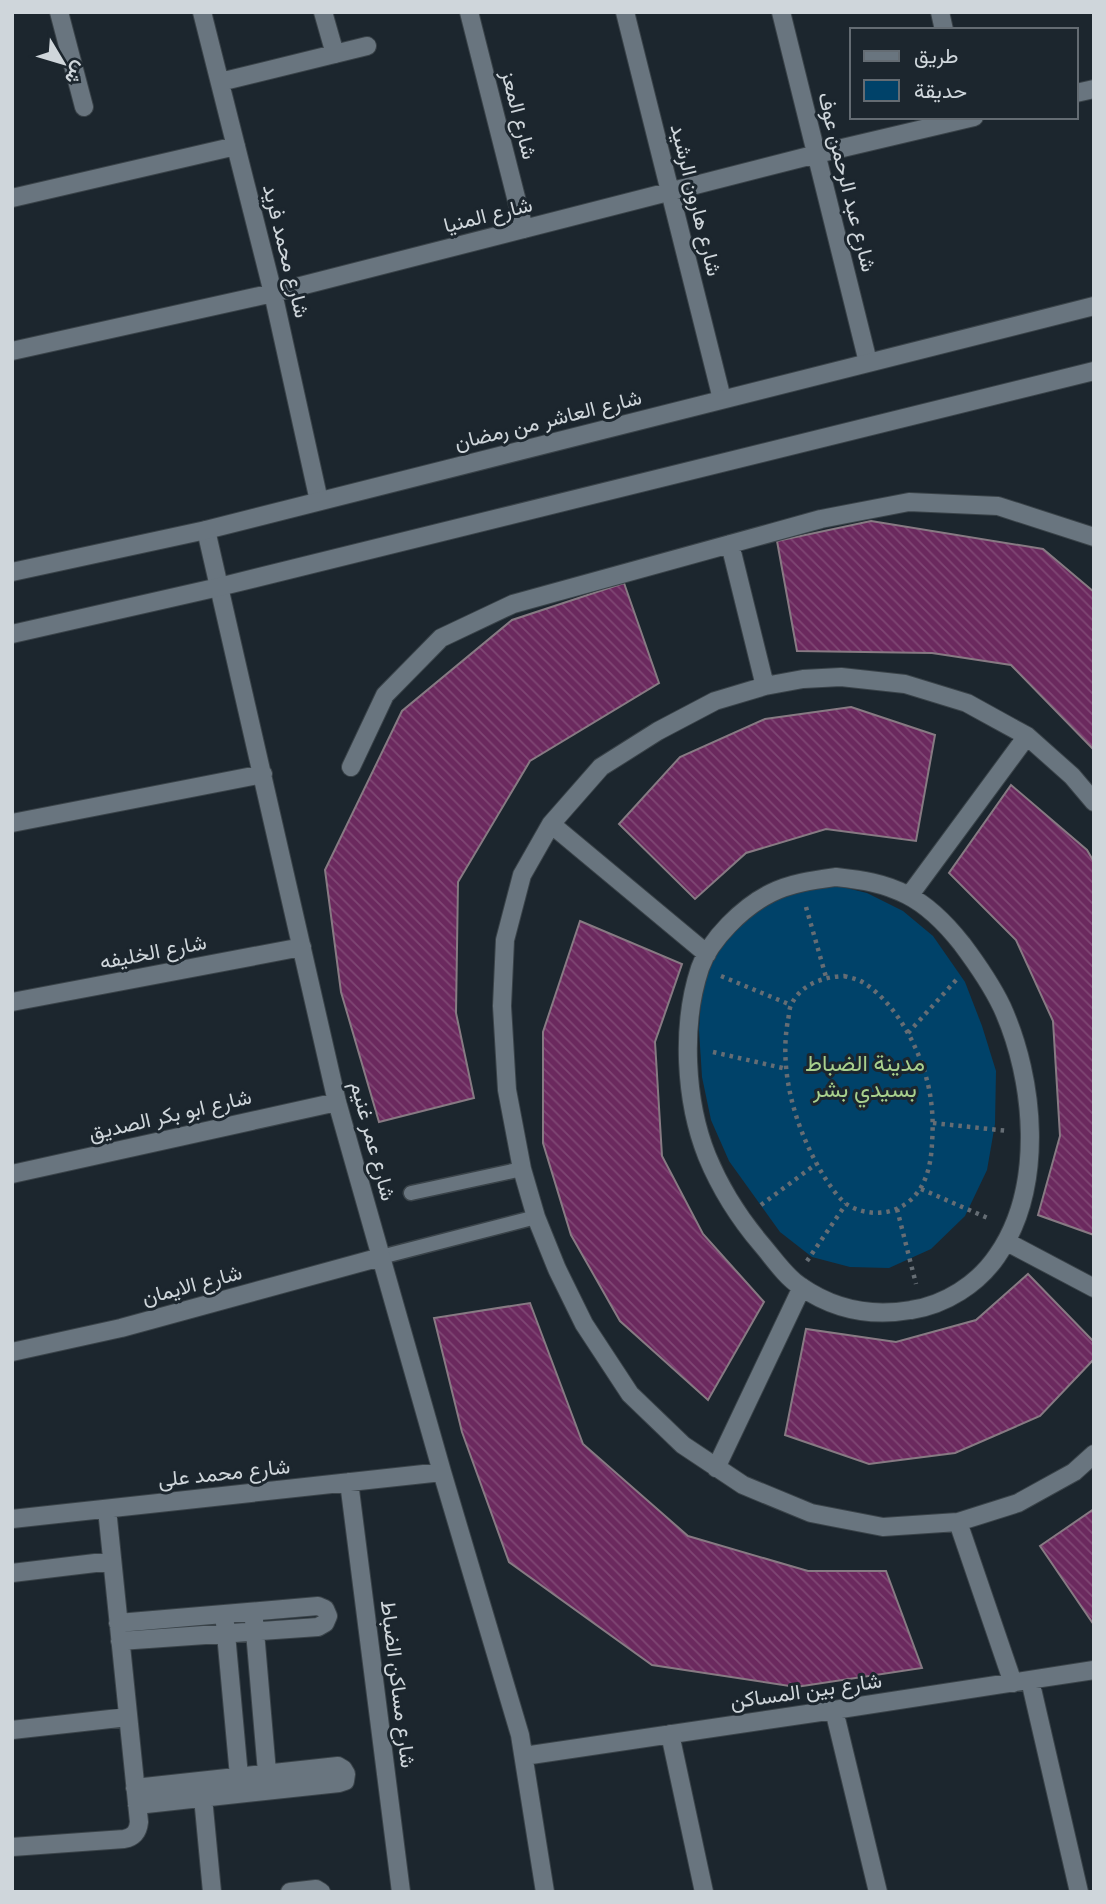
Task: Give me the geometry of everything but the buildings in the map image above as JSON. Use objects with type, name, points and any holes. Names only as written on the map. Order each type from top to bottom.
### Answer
[{"type":"street","points":[[59,12],[84,107]]},
{"type":"street","name":"شارع محمد فريد","points":[[202,12],[273,293],[319,501]]},
{"type":"street","points":[[323,12],[335,54]]},
{"type":"street","name":"شارع المعز","points":[[469,12],[524,229]]},
{"type":"street","name":"شارع هارون الرشيد","points":[[625,12],[722,399]]},
{"type":"street","name":"شارع عبد الرحمن عوف","points":[[781,12],[868,362]]},
{"type":"street","points":[[220,82],[367,46]]},
{"type":"street","name":"شارع المنيا","points":[[12,351],[273,293],[964,119]]},
{"type":"street","points":[[12,198],[236,146]]},
{"type":"street","name":"شارع العاشر من رمضان","points":[[12,572],[206,530],[1094,306]]},
{"type":"street","points":[[12,634],[219,587],[1094,371]]},
{"type":"street","points":[[352,767],[385,695],[442,638],[513,604],[821,519],[909,502],[998,506],[1094,537]]},
{"type":"street","name":"شارع عمر غنيم","points":[[206,530],[337,1102],[442,1472],[511,1701],[524,1756],[545,1892]]},
{"type":"street","points":[[730,544],[765,686]]},
{"type":"street","points":[[1094,803],[1072,776],[1027,736],[967,703],[905,684],[841,677],[803,680],[765,686],[715,701],[601,767],[551,824],[522,874],[505,940],[502,1006],[507,1090],[522,1169],[536,1217],[584,1324],[630,1394],[682,1445],[743,1485],[811,1513],[883,1527],[958,1522],[1018,1503],[1074,1472],[1094,1454]]},
{"type":"street","points":[[909,896],[1027,736]]},
{"type":"street","points":[[12,823],[263,774]]},
{"type":"street","points":[[551,824],[704,961]]},
{"type":"street","points":[[836,877],[873,882],[909,896],[935,914],[974,960],[995,994],[1011,1030],[1025,1080],[1030,1133],[1026,1184],[1010,1236],[991,1265],[971,1284],[947,1299],[922,1309],[891,1314],[859,1312],[829,1303],[798,1284],[741,1220],[706,1155],[699,1131],[690,1083],[688,1046],[690,1020],[704,961],[724,930],[746,909],[771,893],[799,882],[836,877]]},
{"type":"street","name":"شارع الخليفه","points":[[12,1002],[302,947]]},
{"type":"street","name":"شارع ابو بكر الصديق","points":[[12,1174],[337,1102]]},
{"type":"street","points":[[1010,1236],[1094,1288]]},
{"type":"street","name":"شارع الايمان","points":[[12,1352],[121,1328],[382,1257]]},
{"type":"street","points":[[716,1468],[798,1284]]},
{"type":"street","name":"شارع محمد على","points":[[12,1519],[442,1472]]},
{"type":"street","name":"شارع مساكن الضباط","points":[[349,1482],[401,1892]]},
{"type":"street","points":[[12,1847],[130,1838],[138,1829],[107,1509]]},
{"type":"street","points":[[958,1522],[1021,1681],[1080,1892]]},
{"type":"street","points":[[12,1573],[112,1561]]},
{"type":"street","points":[[318,1606],[325,1609],[328,1616],[325,1623],[318,1627],[226,1633],[119,1632],[223,1614],[318,1606]]},
{"type":"street","points":[[136,1796],[267,1782],[253,1612]]},
{"type":"street","points":[[223,1614],[240,1785]]},
{"type":"street","name":"شارع بين المساكن","points":[[524,1756],[1094,1670]]},
{"type":"street","points":[[834,1710],[878,1892]]},
{"type":"street","points":[[12,1730],[128,1717]]},
{"type":"street","points":[[670,1734],[704,1892]]},
{"type":"street","points":[[202,1789],[212,1892]]},
{"type":"street","points":[[290,1892],[316,1889],[321,1892]]},
{"type":"lane","points":[[411,1193],[522,1169]]},
{"type":"lane","points":[[382,1257],[536,1217]]},
{"type":"path","points":[[799,882],[826,977]]},
{"type":"path","points":[[908,1033],[974,960]]},
{"type":"path","points":[[704,961],[791,1005]]},
{"type":"path","points":[[844,976],[862,982],[877,993],[894,1012],[919,1054],[931,1100],[931,1160],[921,1189],[911,1201],[897,1209],[871,1213],[846,1204],[816,1164],[797,1118],[787,1069],[786,1030],[791,1005],[805,987],[826,977],[844,976]]},
{"type":"path","points":[[688,1046],[787,1069]]},
{"type":"path","points":[[933,1124],[1030,1133]]},
{"type":"path","points":[[741,1220],[816,1164]]},
{"type":"path","points":[[921,1189],[1010,1236]]},
{"type":"path","points":[[798,1284],[846,1204]]},
{"type":"path","points":[[897,1209],[922,1309]]},
{"type":"green space","points":[[830,884],[867,893],[903,911],[933,936],[965,982],[996,1071],[995,1124],[987,1170],[965,1216],[931,1249],[889,1268],[850,1267],[812,1257],[780,1232],[729,1161],[711,1120],[702,1077],[699,1030],[702,983],[715,945],[783,888]]},
{"type":"district","name":"مدينة الضباط بسيدي بشر","points":[[865,1076]]}]
